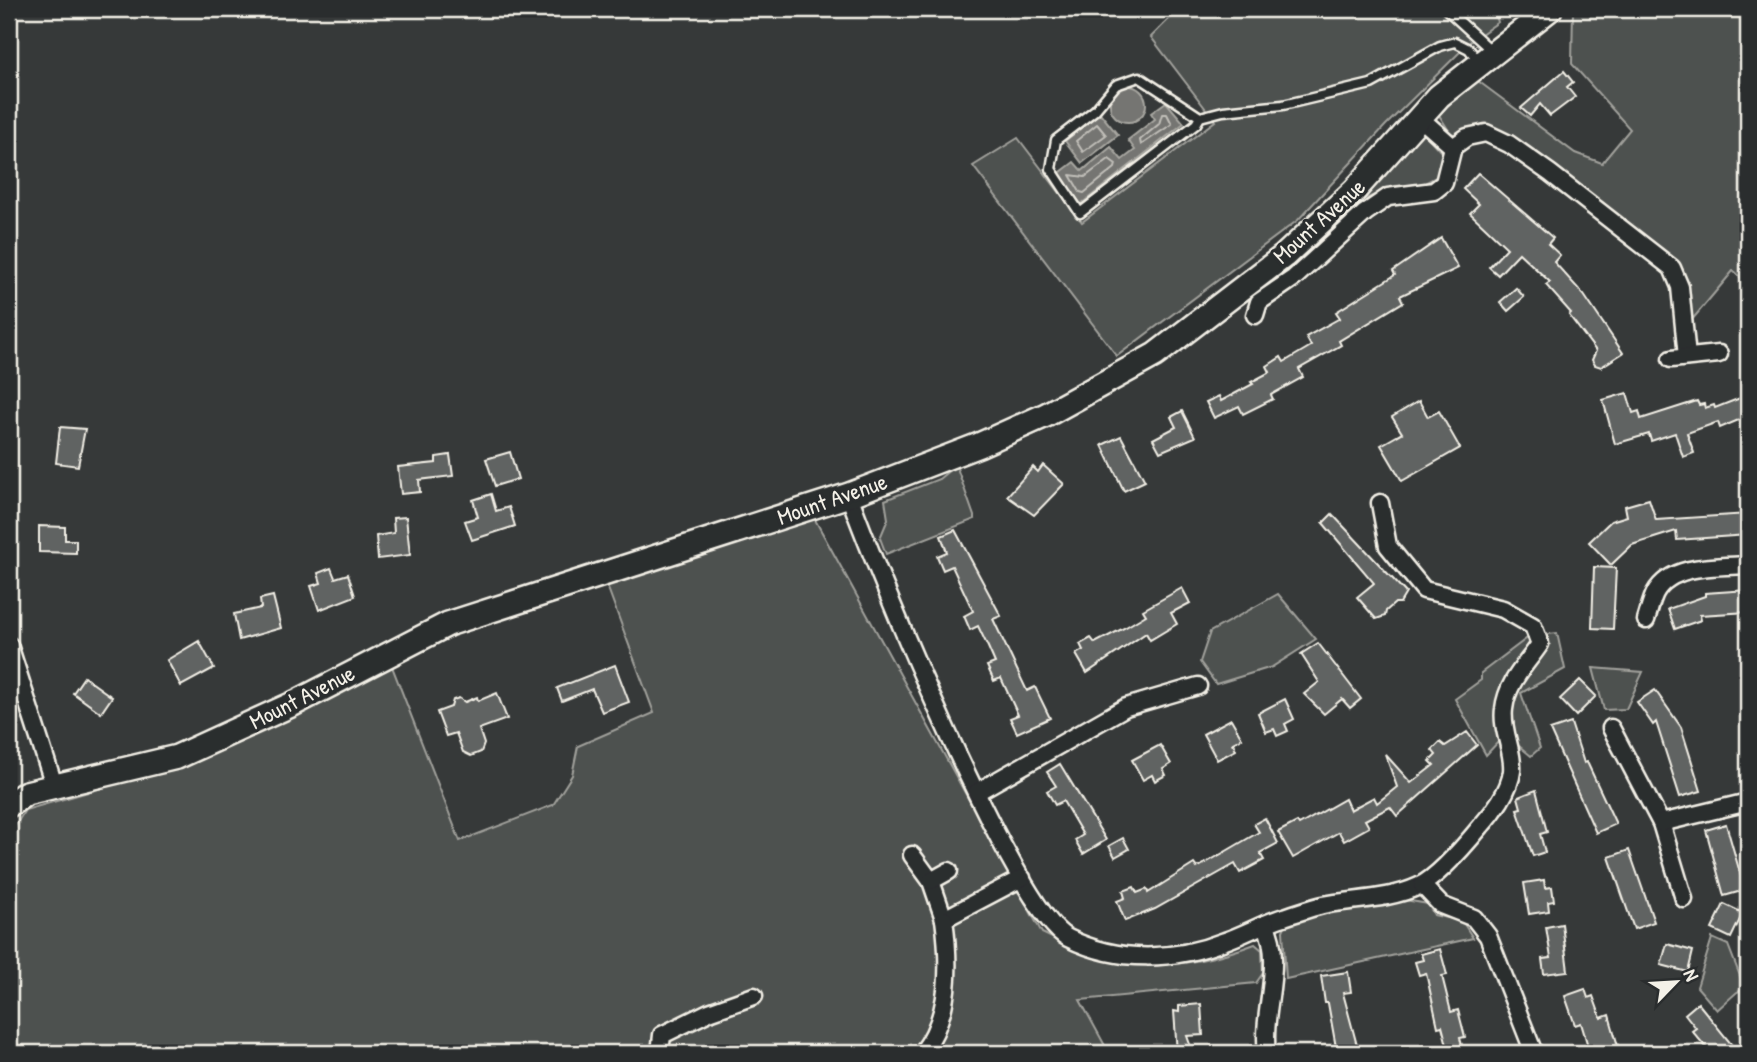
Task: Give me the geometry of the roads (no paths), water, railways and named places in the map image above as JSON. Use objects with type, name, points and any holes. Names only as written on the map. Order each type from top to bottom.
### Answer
[{"type":"street","name":"Mount Avenue","points":[[9,805],[26,793],[54,785],[177,757],[293,704],[382,656],[457,621],[849,495],[979,445],[1046,415],[1155,355],[1317,227],[1439,96],[1550,9]]},
{"type":"street","points":[[1420,118],[1453,147]]},
{"type":"street","points":[[1255,315],[1259,302],[1305,269],[1365,213],[1388,197],[1434,191],[1444,183],[1453,147],[1466,137],[1486,133],[1509,144],[1672,268],[1680,287],[1679,358],[1719,354]]},
{"type":"street","points":[[849,495],[876,565],[977,792],[1022,878],[1047,917],[1066,937],[1138,958],[1166,957],[1223,943],[1265,924],[1321,905],[1396,894],[1422,885],[1483,825],[1506,791],[1512,771],[1504,710],[1510,684],[1540,644],[1533,626],[1503,609],[1424,590],[1388,546],[1380,503]]},
{"type":"street","points":[[1646,620],[1655,592],[1668,577],[1691,570],[1748,565]]},
{"type":"street","points":[[9,645],[54,785]]},
{"type":"street","points":[[977,792],[1126,707],[1198,686]]},
{"type":"street","points":[[1611,728],[1661,823],[1684,899]]},
{"type":"street","points":[[1661,823],[1748,802]]},
{"type":"street","points":[[912,855],[931,881],[944,919],[949,955],[945,995],[937,1033],[922,1053]]},
{"type":"street","points":[[931,881],[949,871]]},
{"type":"street","points":[[944,919],[1022,878]]},
{"type":"street","points":[[1422,885],[1441,905],[1474,918],[1488,936],[1534,1053]]},
{"type":"street","points":[[1265,924],[1273,940],[1264,1033],[1267,1053]]},
{"type":"street","points":[[660,1053],[662,1035],[709,1012],[754,996]]},
{"type":"lane","points":[[1446,9],[1486,57]]},
{"type":"lane","points":[[1200,117],[1139,77],[1116,85],[1095,110],[1056,140],[1051,169],[1080,213],[1196,124],[1200,117],[1223,111],[1283,105],[1371,84],[1440,46],[1455,42],[1486,57]]},
{"type":"water","points":[[1128,86],[1141,91],[1146,104],[1141,117],[1128,122],[1115,117],[1110,104],[1115,91]]},
{"type":"water","points":[[1166,102],[1184,123],[1081,204],[1057,175],[1074,162],[1082,171],[1111,147],[1122,160],[1135,150],[1128,140],[1155,119],[1151,113]]},
{"type":"water","points":[[1100,113],[1118,135],[1082,163],[1065,141]]}]
